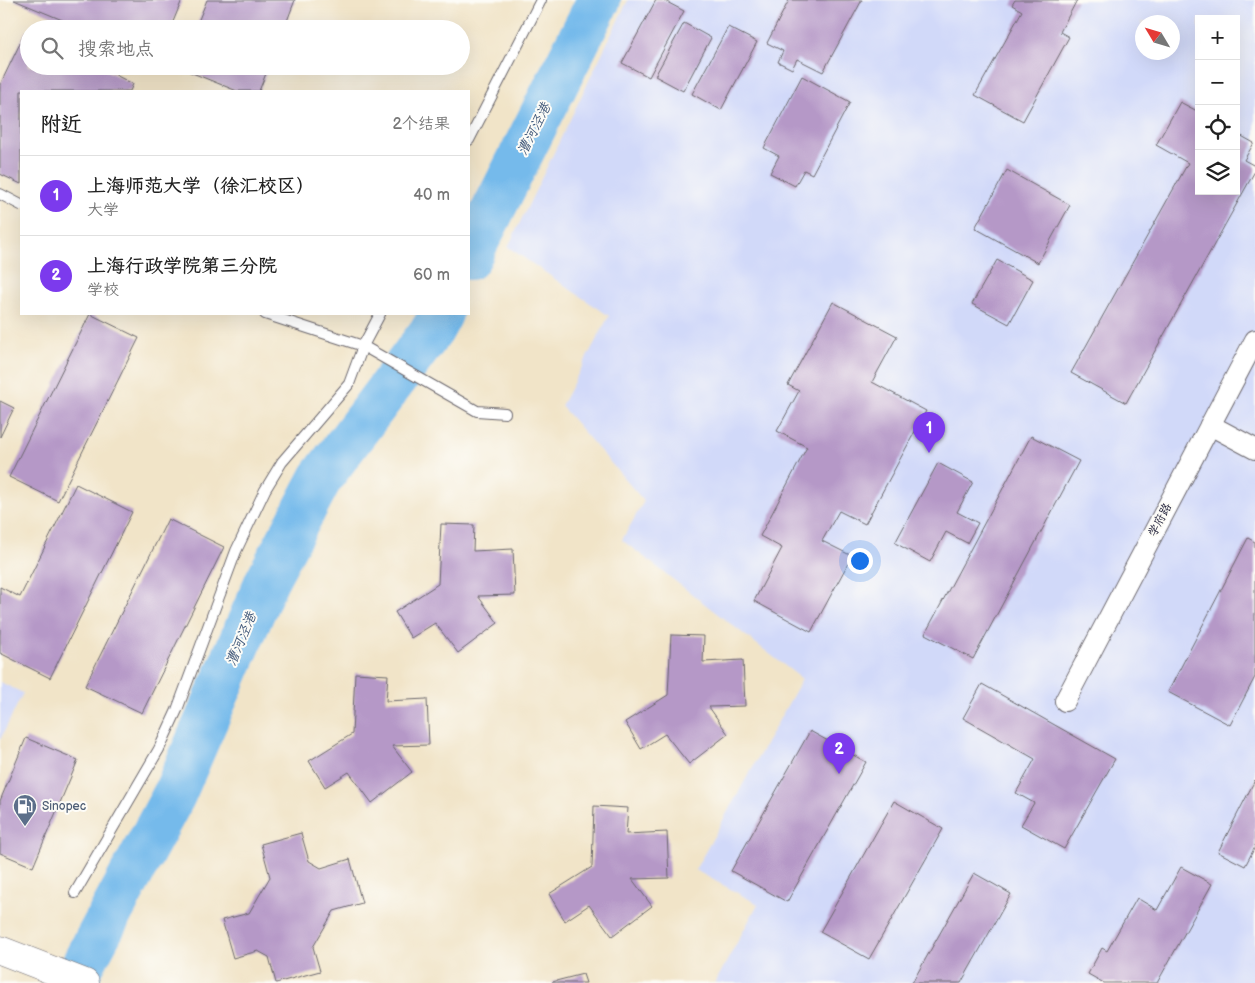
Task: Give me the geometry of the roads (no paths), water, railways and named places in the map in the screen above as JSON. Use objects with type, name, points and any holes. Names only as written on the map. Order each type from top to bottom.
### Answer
[{"type":"main road","points":[[0,950],[85,983]]},
{"type":"street","name":"学府路","points":[[1066,701],[1255,340]]},
{"type":"street","points":[[1210,425],[1255,449]]},
{"type":"lane","points":[[470,138],[540,0]]},
{"type":"lane","points":[[0,194],[20,204]]},
{"type":"lane","points":[[267,315],[363,346],[477,411],[505,412]]},
{"type":"lane","points":[[75,893],[163,741],[177,710],[236,551],[265,490],[282,462],[349,384],[363,346],[379,315]]},
{"type":"waterway","name":"漕河泾港","points":[[470,256],[599,0]]},
{"type":"waterway","name":"漕河泾港","points":[[73,983],[174,795],[267,580],[321,478],[433,329],[440,315]]},
{"type":"place","name":"上海师范大学（徐汇校区）","points":[[929,453]]},
{"type":"place","name":"上海行政学院第三分院","points":[[839,774]]},
{"type":"place","name":"Sinopec","points":[[25,827]]}]
